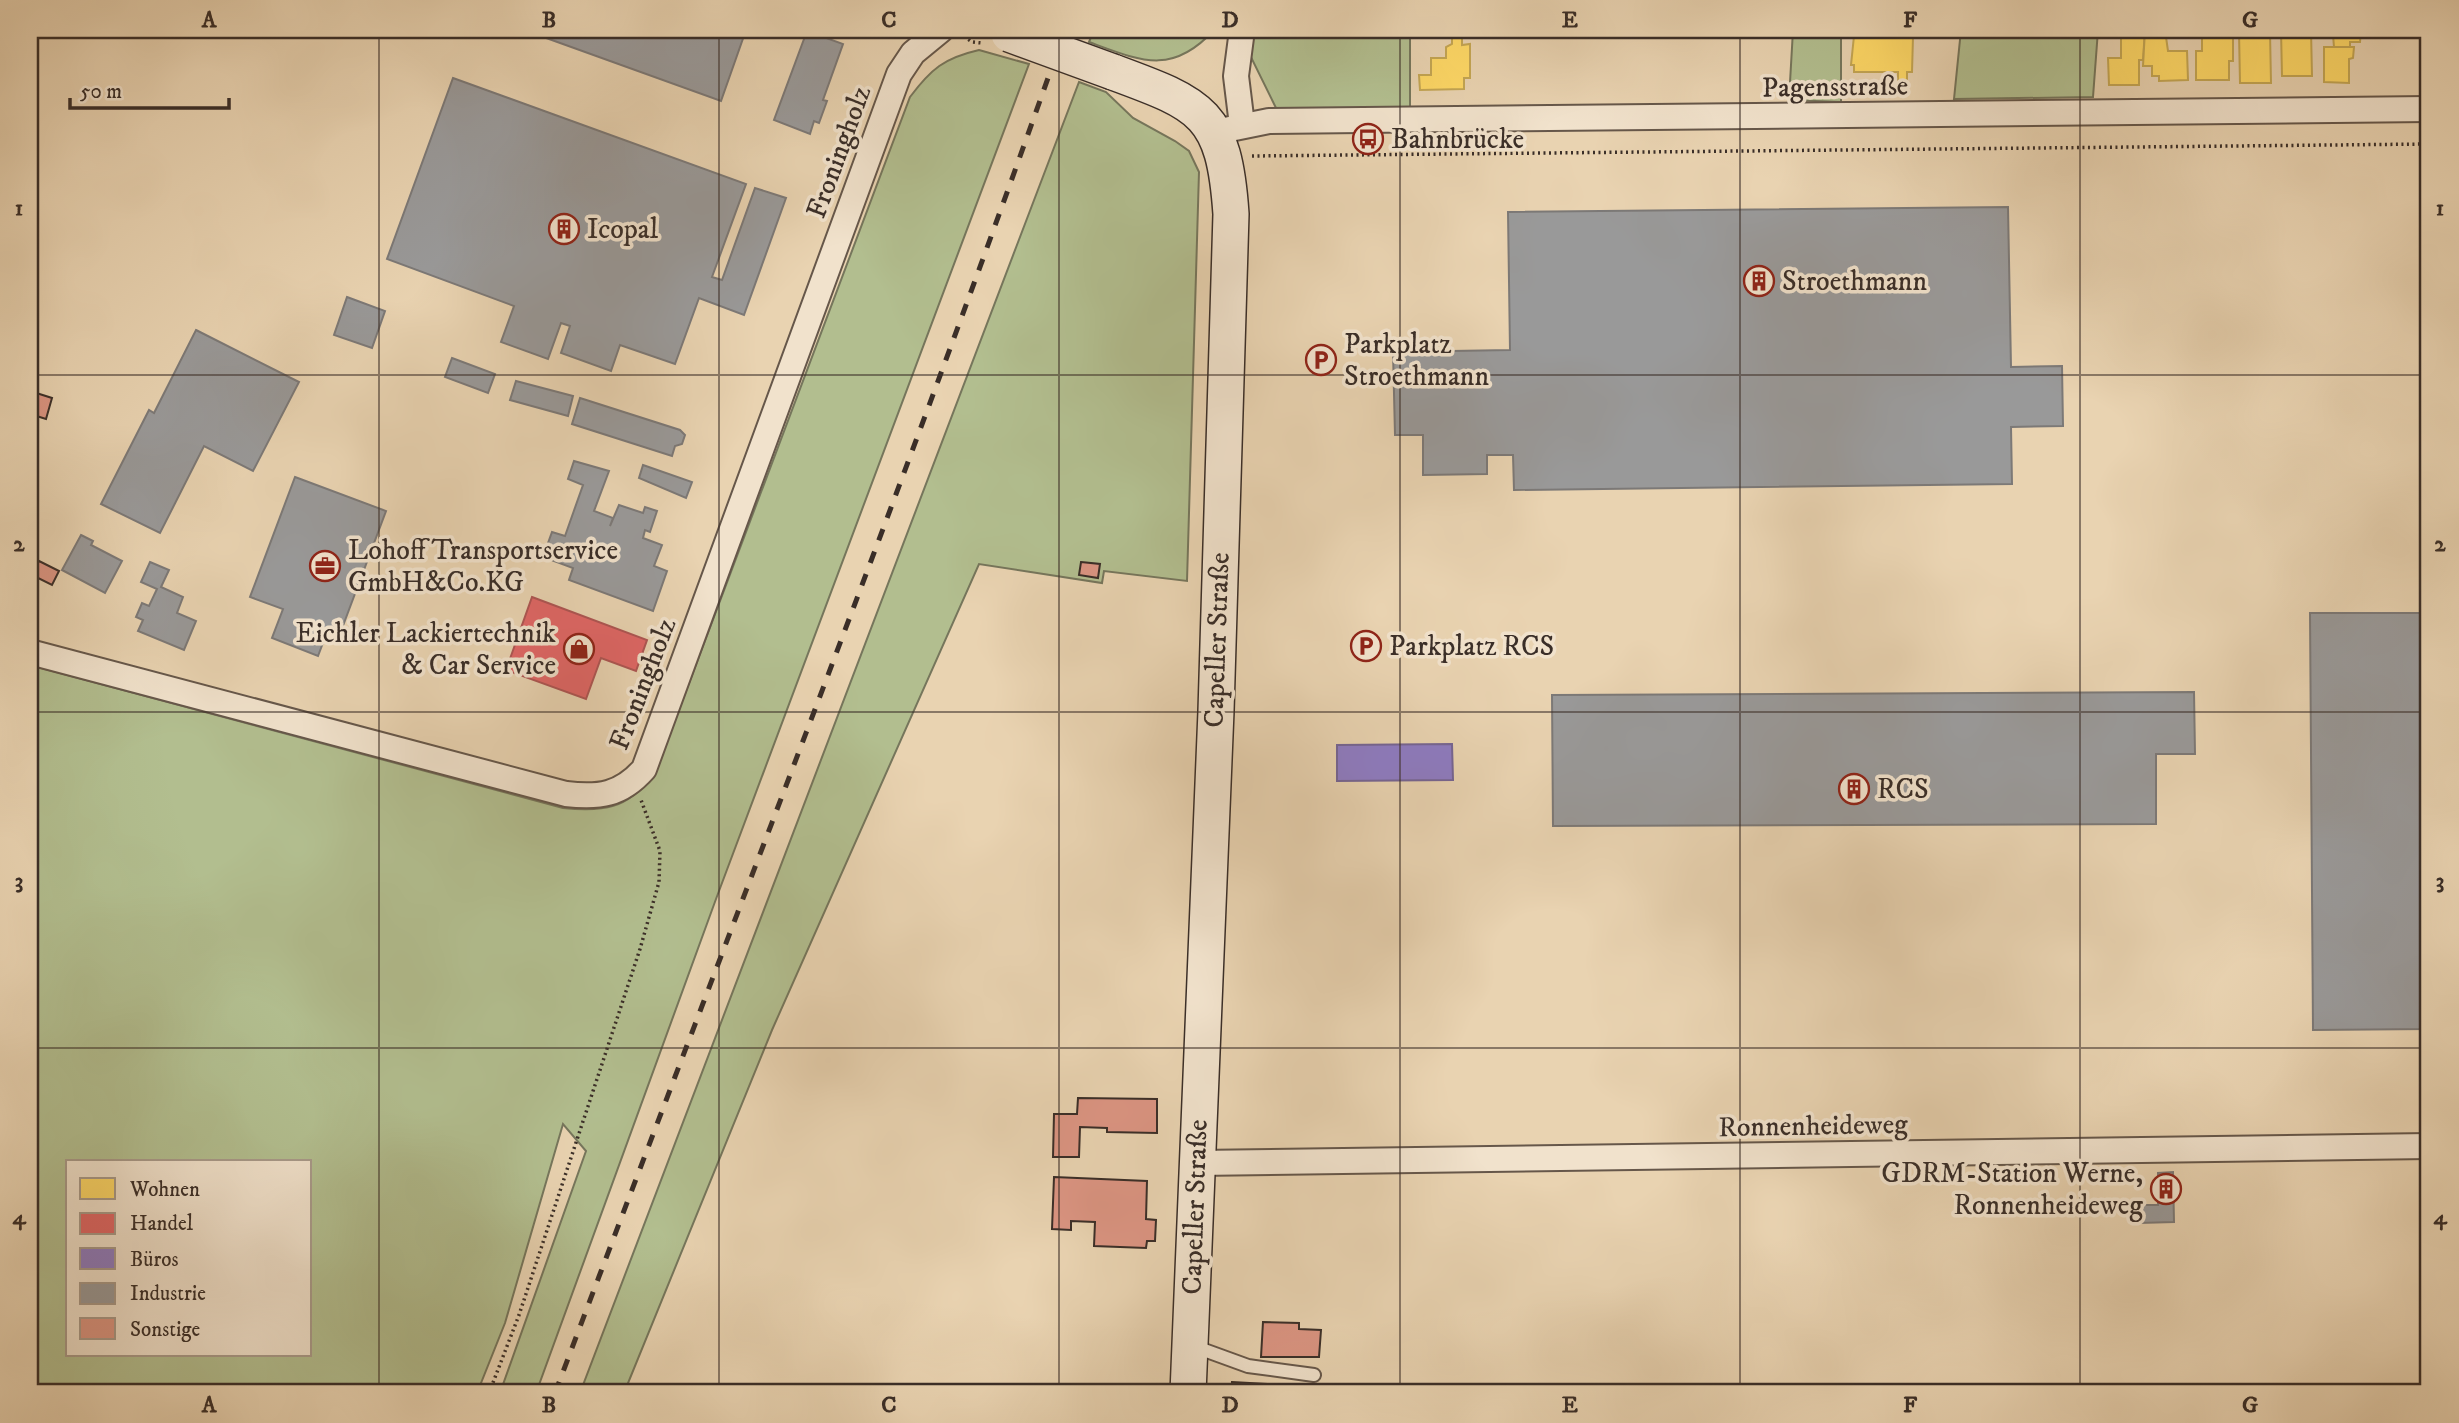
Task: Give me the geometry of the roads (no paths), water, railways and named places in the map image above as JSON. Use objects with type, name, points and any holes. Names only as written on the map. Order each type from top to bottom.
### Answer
[{"type":"street","name":"Froningholz","points":[[30,652],[566,794],[592,797],[615,793],[632,783],[644,769],[899,74],[913,53],[941,30]]},
{"type":"street","points":[[1227,136],[1242,30]]},
{"type":"street","points":[[1004,32],[1171,93],[1188,103],[1227,136]]},
{"type":"street","name":"Pagensstraße","points":[[1227,136],[1269,121],[2429,108]]},
{"type":"street","name":"Capeller Straße","points":[[1188,1393],[1230,291],[1231,214],[1227,136]]},
{"type":"street","name":"Ronnenheideweg","points":[[1197,1163],[2429,1146]]},
{"type":"lane","points":[[1190,1345],[1248,1366],[1314,1375]]},
{"type":"railway","points":[[555,1393],[878,542],[1065,30]]},
{"type":"place","name":"Bahnbrücke","points":[[1368,139]]},
{"type":"place","name":"Icopal","points":[[564,229]]},
{"type":"place","name":"Stroethmann","points":[[1759,281]]},
{"type":"place","name":"Parkplatz Stroethmann","points":[[1321,360]]},
{"type":"place","name":"Lohoff Transportservice GmbH&Co.KG","points":[[325,566]]},
{"type":"place","name":"Parkplatz RCS","points":[[1366,646]]},
{"type":"place","name":"Eichler Lackiertechnik & Car Service","points":[[579,649]]},
{"type":"place","name":"RCS","points":[[1854,789]]},
{"type":"place","name":"GDRM-Station Werne, Ronnenheideweg","points":[[2166,1189]]}]
